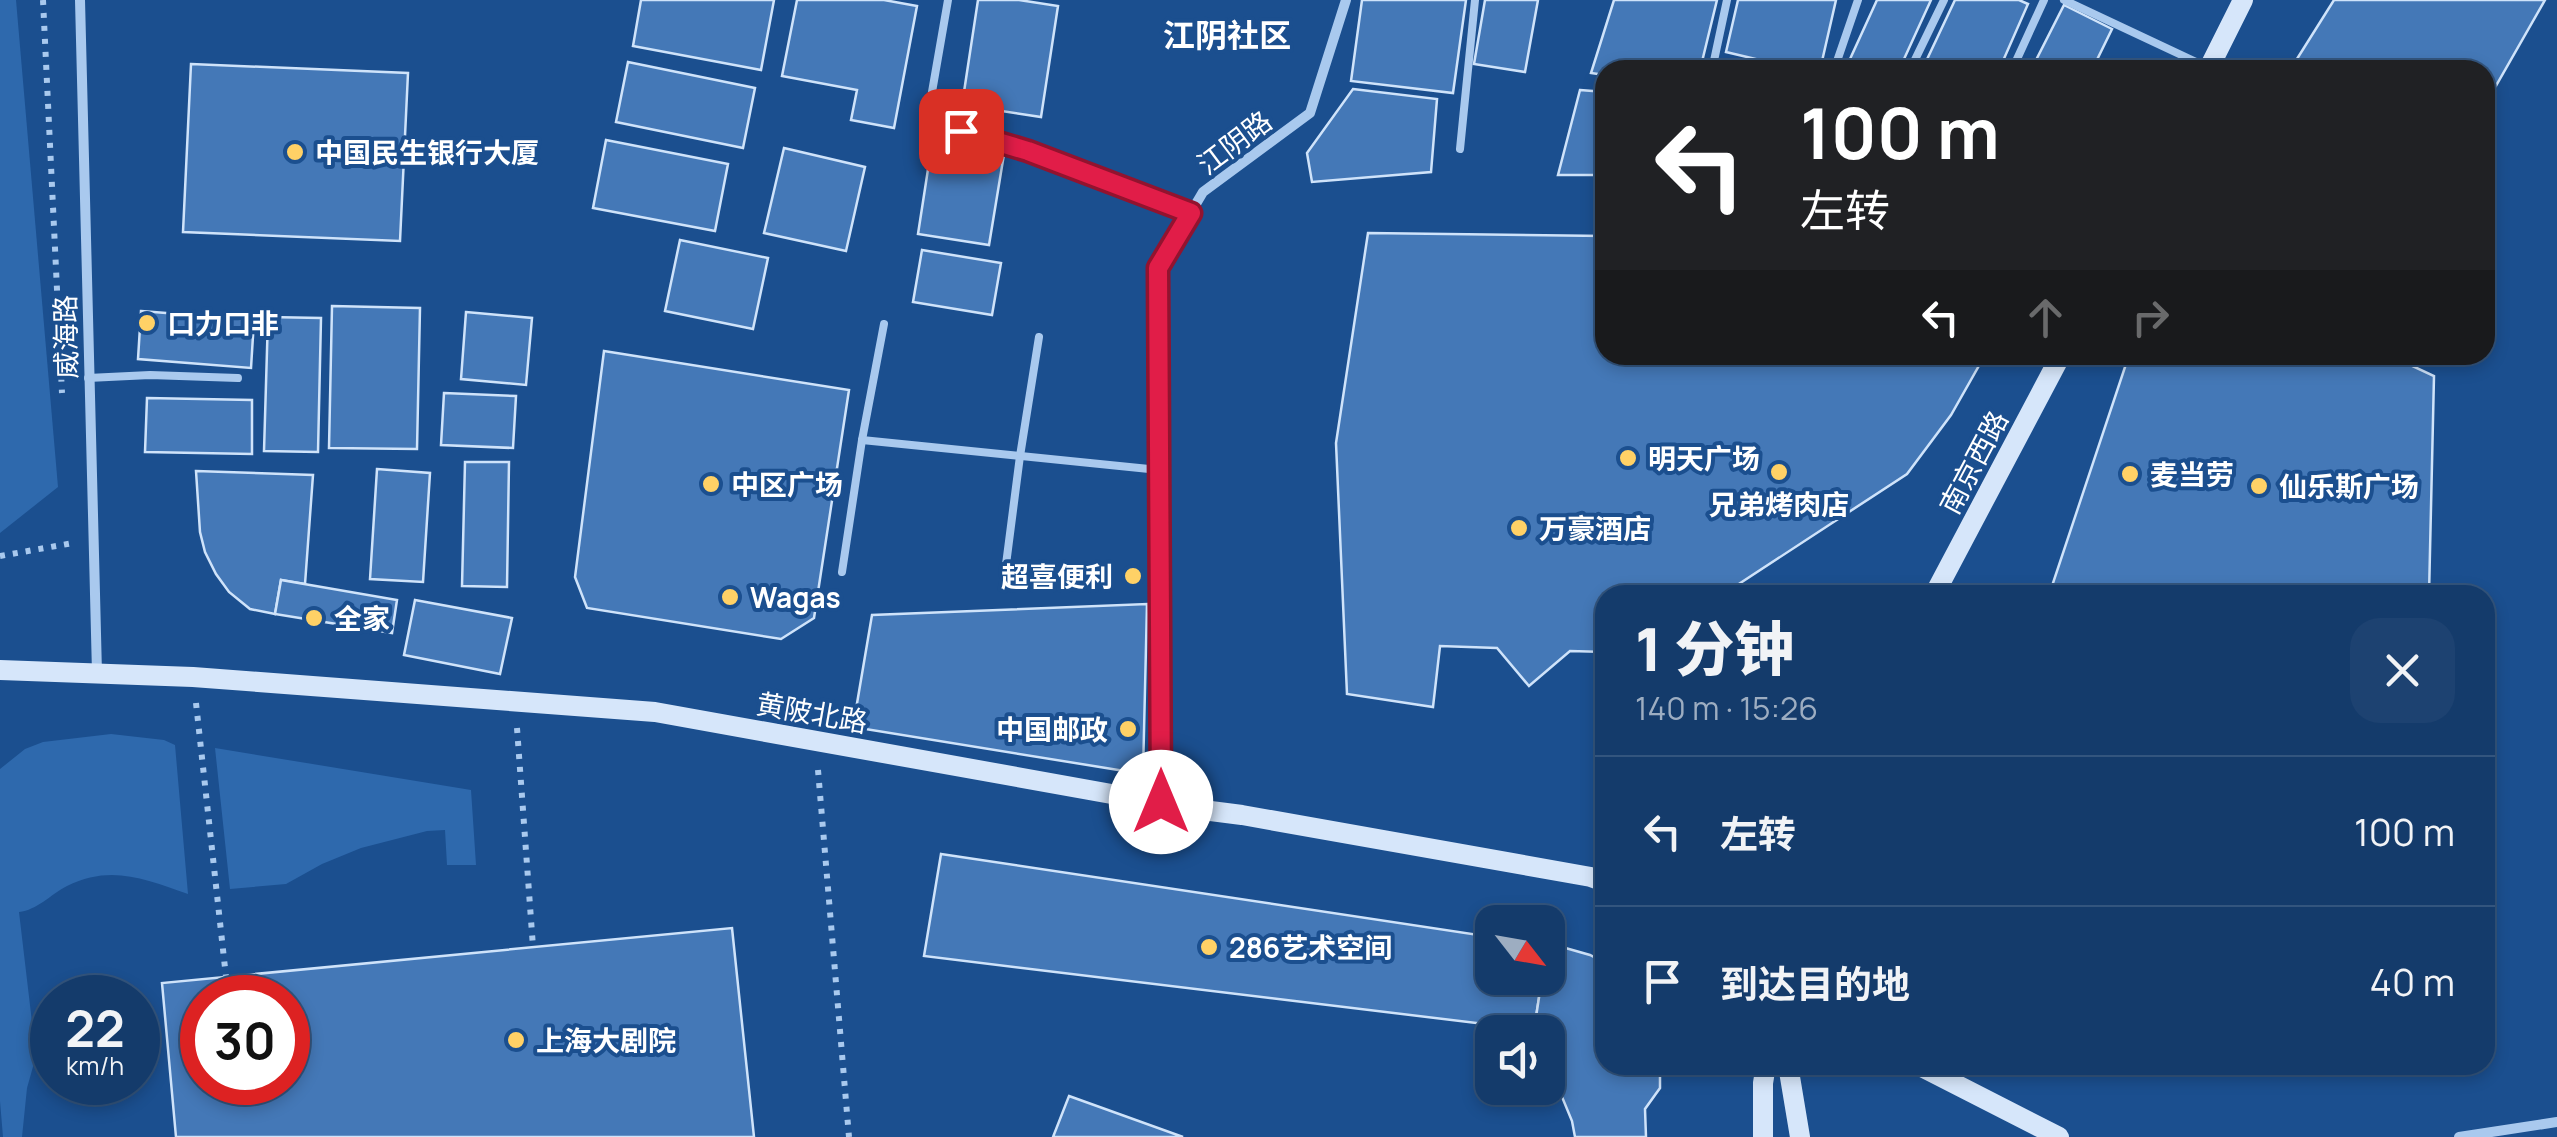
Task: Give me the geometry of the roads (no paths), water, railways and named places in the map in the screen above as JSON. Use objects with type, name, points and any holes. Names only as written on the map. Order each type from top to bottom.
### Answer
[{"type":"street","name":"威海路","points":[[80,0],[97,672]]},
{"type":"street","name":"江阴路","points":[[1161,802],[1158,268],[1204,192],[1310,113],[1346,0]]},
{"type":"street","points":[[2213,60],[2243,0]]},
{"type":"street","name":"南京西路","points":[[1939,585],[2055,365]]},
{"type":"street","name":"黄陂北路","points":[[0,670],[193,677],[655,712],[1595,878]]},
{"type":"street","points":[[1763,1137],[1766,1075]]},
{"type":"street","points":[[1790,1075],[1800,1137]]},
{"type":"street","points":[[1938,1075],[2059,1137]]},
{"type":"street","points":[[2459,1137],[2557,1122]]},
{"type":"lane","points":[[948,0],[932,92],[936,106],[961,131],[1028,151],[1191,213]]},
{"type":"lane","points":[[1460,149],[1474,0]]},
{"type":"lane","points":[[1714,60],[1727,0]]},
{"type":"lane","points":[[1837,60],[1858,0]]},
{"type":"lane","points":[[1915,60],[1944,0]]},
{"type":"lane","points":[[2017,60],[2044,0]]},
{"type":"lane","points":[[2064,0],[2189,60]]},
{"type":"lane","points":[[842,572],[884,324]]},
{"type":"lane","points":[[1004,580],[1039,337]]},
{"type":"lane","points":[[88,378],[150,374],[238,378]]},
{"type":"lane","points":[[862,440],[1159,470]]},
{"type":"place","name":"中国民生银行大厦","points":[[295,152]]},
{"type":"place","name":"口力口非","points":[[147,323]]},
{"type":"place","name":"明天广场","points":[[1628,458]]},
{"type":"place","name":"兄弟烤肉店","points":[[1779,472]]},
{"type":"place","name":"麦当劳","points":[[2130,474]]},
{"type":"place","name":"中区广场","points":[[711,484]]},
{"type":"place","name":"仙乐斯广场","points":[[2259,486]]},
{"type":"place","name":"万豪酒店","points":[[1519,528]]},
{"type":"place","name":"超喜便利","points":[[1133,576]]},
{"type":"place","name":"Wagas","points":[[730,597]]},
{"type":"place","name":"全家","points":[[314,618]]},
{"type":"place","name":"中国邮政","points":[[1128,729]]},
{"type":"place","name":"286艺术空间","points":[[1209,947]]},
{"type":"place","name":"上海大剧院","points":[[516,1040]]},
{"type":"district","name":"江阴社区","points":[[1227,35]]}]
